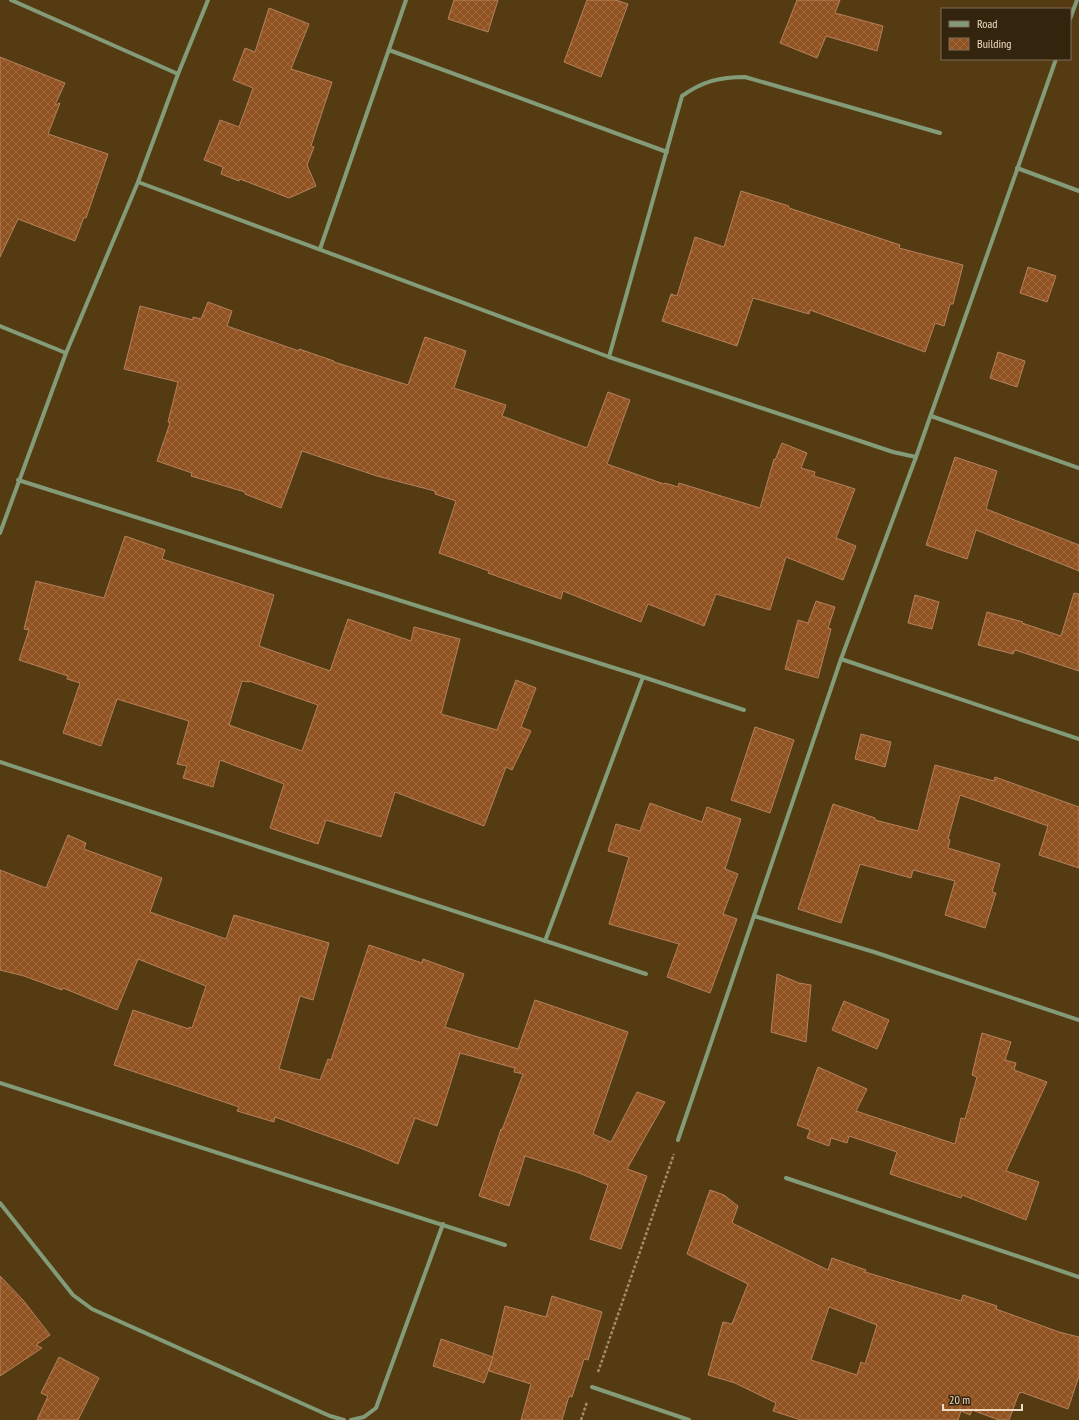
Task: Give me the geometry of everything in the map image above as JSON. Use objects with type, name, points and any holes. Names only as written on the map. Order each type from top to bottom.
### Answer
[{"type":"street","points":[[11,0],[178,74]]},
{"type":"street","points":[[0,533],[18,480],[66,353],[138,182],[178,74],[208,0]]},
{"type":"street","points":[[320,249],[406,0]]},
{"type":"street","points":[[1071,16],[1077,0]]},
{"type":"street","points":[[388,50],[667,152]]},
{"type":"street","points":[[678,1140],[841,659],[916,457],[1056,60]]},
{"type":"street","points":[[609,357],[682,96],[712,80],[728,77],[745,77],[940,133]]},
{"type":"street","points":[[1017,168],[1079,191]]},
{"type":"street","points":[[138,182],[609,357],[893,452],[916,457]]},
{"type":"street","points":[[0,326],[66,353]]},
{"type":"street","points":[[930,416],[1079,468]]},
{"type":"street","points":[[18,480],[643,676],[744,710]]},
{"type":"street","points":[[841,659],[1079,740]]},
{"type":"street","points":[[544,941],[643,676]]},
{"type":"street","points":[[0,762],[646,974]]},
{"type":"street","points":[[754,916],[874,952],[1079,1020]]},
{"type":"street","points":[[0,1083],[505,1245]]},
{"type":"street","points":[[786,1178],[1079,1276]]},
{"type":"street","points":[[0,1203],[73,1295],[92,1309],[330,1416],[344,1420]]},
{"type":"street","points":[[351,1420],[364,1417],[376,1408],[443,1224]]},
{"type":"street","points":[[592,1387],[689,1420]]},
{"type":"path","points":[[581,1420],[678,1140]]},
{"type":"building","points":[[454,0],[498,0],[488,32],[448,19]]},
{"type":"building","points":[[587,0],[616,0],[628,4],[601,77],[564,62]]},
{"type":"building","points":[[797,0],[840,0],[835,13],[883,26],[877,51],[826,36],[817,58],[780,43]]},
{"type":"building","points":[[269,8],[309,24],[291,69],[332,82],[311,146],[314,147],[307,165],[316,186],[289,198],[240,179],[239,181],[221,174],[223,167],[204,160],[220,120],[239,127],[253,88],[233,80],[245,48],[255,52]]},
{"type":"building","points":[[0,57],[65,83],[55,105],[60,103],[48,134],[108,154],[86,218],[84,217],[75,241],[18,219],[0,257]]},
{"type":"building","points":[[741,191],[789,206],[789,208],[900,245],[899,248],[963,265],[953,304],[950,304],[944,326],[935,323],[925,352],[810,310],[809,314],[753,298],[737,346],[662,321],[671,294],[677,296],[695,237],[724,247]]},
{"type":"building","points":[[1028,267],[1056,276],[1047,302],[1020,293]]},
{"type":"building","points":[[208,302],[232,311],[227,326],[299,351],[299,349],[334,362],[408,385],[425,337],[466,351],[454,388],[506,405],[502,416],[587,448],[608,392],[630,400],[607,464],[664,484],[678,487],[679,483],[760,508],[774,459],[775,460],[782,443],[807,453],[801,468],[815,472],[814,476],[855,489],[836,538],[856,546],[843,580],[786,557],[770,610],[716,594],[704,626],[648,604],[641,622],[563,591],[561,599],[488,573],[489,571],[439,553],[456,501],[435,494],[435,491],[377,476],[302,451],[281,508],[245,494],[245,492],[191,476],[192,473],[157,461],[170,423],[168,422],[178,382],[124,369],[140,306],[193,320],[193,317],[201,319]]},
{"type":"building","points":[[998,352],[1025,361],[1017,387],[990,378]]},
{"type":"building","points":[[955,457],[997,471],[986,509],[1079,545],[1079,571],[976,530],[967,559],[926,545]]},
{"type":"building","points":[[125,536],[165,550],[162,559],[274,595],[259,646],[330,671],[348,619],[411,641],[414,627],[460,639],[441,714],[497,730],[516,680],[536,688],[521,727],[531,731],[512,770],[506,767],[484,826],[395,792],[381,837],[326,820],[318,844],[270,828],[284,784],[220,760],[213,787],[183,778],[187,766],[177,764],[189,721],[117,699],[101,746],[63,733],[80,683],[67,679],[68,676],[19,660],[29,630],[24,629],[36,581],[104,598]],"holes":[[[242,681],[318,705],[302,751],[229,725]]]},
{"type":"building","points":[[1074,593],[1079,594],[1079,671],[1015,650],[1013,654],[978,645],[987,612],[1023,622],[1022,623],[1061,636]]},
{"type":"building","points":[[915,595],[939,602],[932,629],[908,623]]},
{"type":"building","points":[[816,601],[835,607],[828,628],[831,629],[818,678],[785,669],[798,620],[808,623]]},
{"type":"building","points":[[755,727],[794,740],[770,813],[731,800]]},
{"type":"building","points":[[861,734],[891,742],[885,767],[855,759]]},
{"type":"building","points":[[935,765],[994,781],[995,777],[1079,807],[1079,868],[1039,855],[1048,826],[960,795],[948,839],[950,840],[948,848],[1000,864],[992,892],[996,893],[985,928],[945,915],[955,881],[913,870],[911,878],[860,864],[841,923],[798,909],[833,804],[875,818],[875,820],[918,831]]},
{"type":"building","points":[[650,803],[702,822],[707,807],[741,819],[725,869],[738,874],[723,914],[737,919],[710,993],[667,977],[679,944],[609,924],[629,857],[608,851],[616,824],[640,831]]},
{"type":"building","points":[[68,835],[86,843],[84,849],[162,878],[150,912],[226,939],[234,915],[329,943],[313,1000],[300,996],[279,1069],[320,1080],[328,1059],[331,1060],[369,945],[422,963],[423,959],[464,974],[445,1027],[518,1049],[535,1000],[628,1032],[593,1134],[611,1142],[637,1092],[665,1102],[627,1169],[647,1176],[621,1249],[590,1239],[608,1185],[579,1173],[525,1156],[509,1206],[479,1196],[501,1129],[502,1130],[523,1074],[514,1072],[515,1068],[460,1053],[437,1126],[415,1118],[398,1164],[363,1149],[275,1117],[274,1122],[237,1111],[239,1107],[114,1065],[133,1010],[189,1029],[189,1027],[192,1028],[206,986],[138,959],[117,1010],[63,988],[62,990],[24,976],[0,970],[0,870],[46,888]]},
{"type":"building","points":[[777,974],[799,983],[811,985],[806,1042],[771,1032]]},
{"type":"building","points":[[844,1001],[889,1020],[877,1049],[832,1030]]},
{"type":"building","points":[[982,1033],[1011,1042],[1005,1060],[1016,1063],[1014,1070],[1047,1082],[1006,1171],[1039,1182],[1026,1220],[962,1195],[961,1198],[890,1174],[897,1152],[849,1136],[847,1143],[831,1138],[829,1146],[807,1138],[810,1130],[797,1125],[818,1067],[867,1089],[856,1111],[955,1144],[961,1118],[965,1119],[977,1077],[972,1075]]},
{"type":"building","points":[[710,1190],[724,1195],[738,1206],[732,1223],[828,1270],[832,1258],[866,1270],[865,1272],[961,1301],[963,1295],[997,1306],[996,1309],[1059,1332],[1079,1337],[1079,1376],[1068,1409],[1021,1392],[1019,1393],[1009,1420],[999,1420],[972,1410],[970,1415],[961,1411],[958,1420],[801,1420],[773,1411],[776,1403],[735,1383],[708,1375],[723,1322],[732,1324],[748,1284],[687,1254]],"holes":[[[829,1307],[877,1325],[865,1364],[861,1362],[857,1375],[811,1360]]]},
{"type":"building","points":[[0,1276],[23,1300],[50,1335],[36,1345],[42,1348],[0,1376]]},
{"type":"building","points":[[552,1296],[602,1312],[588,1360],[584,1359],[572,1397],[569,1396],[562,1420],[521,1420],[531,1384],[489,1371],[505,1306],[546,1317]]},
{"type":"building","points":[[441,1339],[493,1357],[484,1383],[433,1366]]},
{"type":"building","points":[[59,1357],[99,1378],[78,1420],[37,1420],[48,1396],[41,1393]]}]
